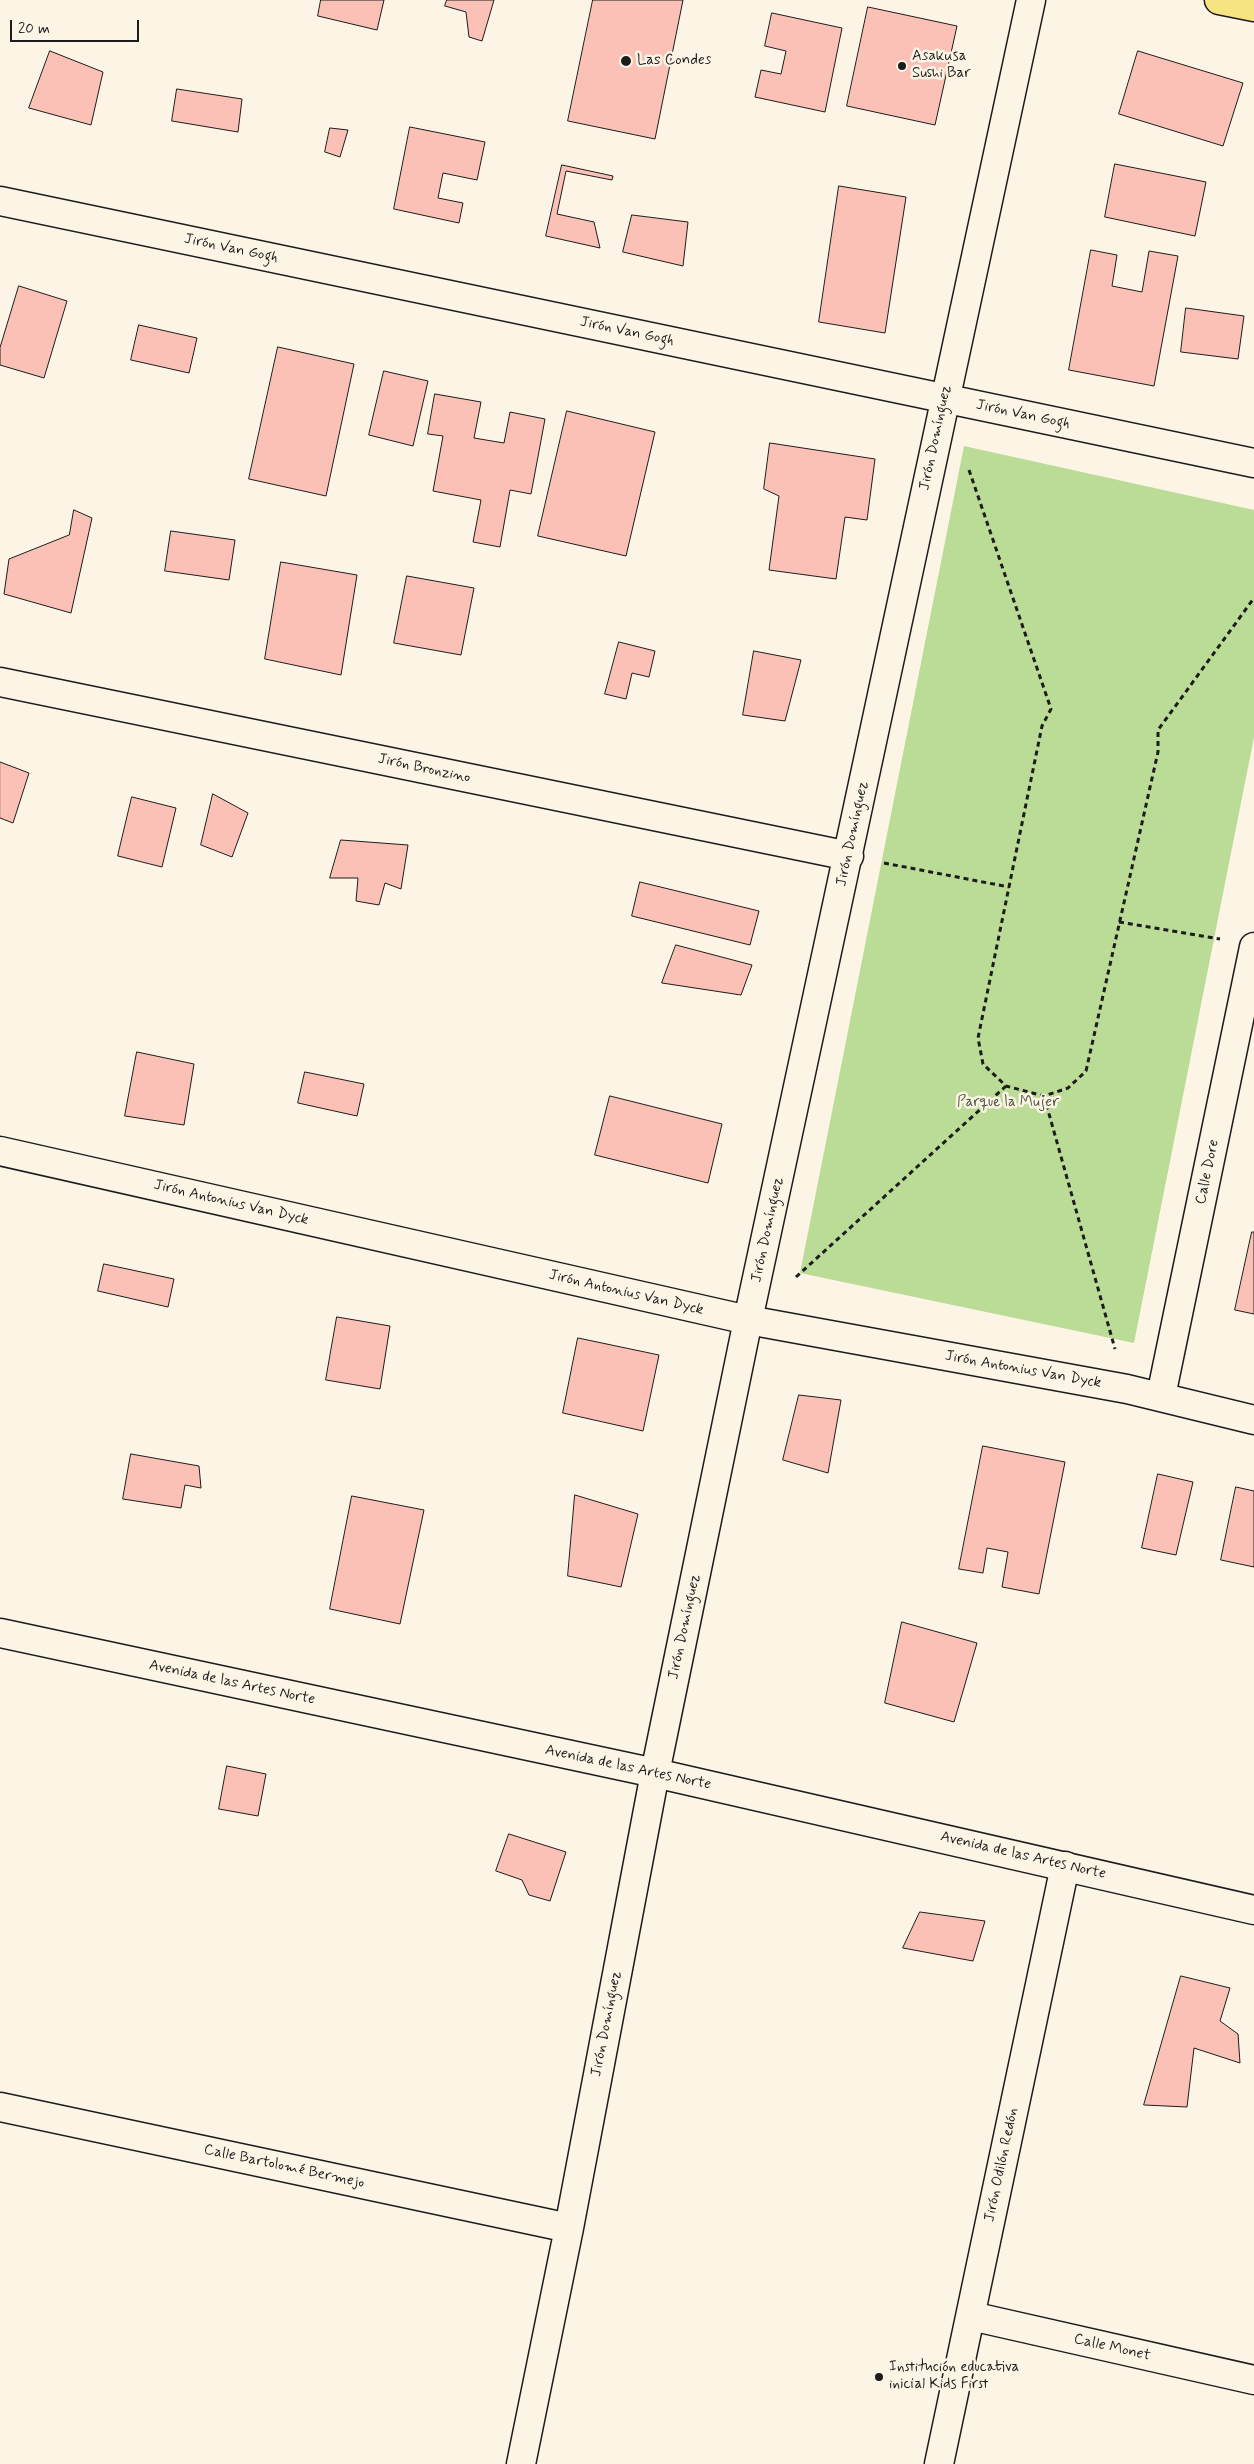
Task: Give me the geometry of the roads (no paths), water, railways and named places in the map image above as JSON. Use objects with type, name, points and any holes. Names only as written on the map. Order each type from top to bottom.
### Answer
[{"type":"main road","points":[[1219,0],[1254,8]]},
{"type":"street","name":"Jirón Domínguez","points":[[521,2464],[569,2228],[655,1773],[748,1320],[1031,0]]},
{"type":"street","name":"Jirón Van Gogh","points":[[0,201],[1254,463]]},
{"type":"street","name":"Jirón Bronzino","points":[[0,682],[849,856]]},
{"type":"street","name":"Calle Dore","points":[[1161,1396],[1254,947]]},
{"type":"street","name":"Jirón Antonius Van Dyck","points":[[0,1151],[748,1320],[1126,1389],[1254,1420]]},
{"type":"street","name":"Avenida de las Artes Norte","points":[[0,1633],[655,1773],[1254,1910]]},
{"type":"street","name":"Jirón Odilón Redón","points":[[939,2464],[1065,1866]]},
{"type":"street","name":"Calle Bartolomé Bermejo","points":[[0,2107],[569,2228]]},
{"type":"street","name":"Calle Monet","points":[[971,2316],[1254,2380]]},
{"type":"place","name":"Las Condes","points":[[626,61]]},
{"type":"place","name":"Asakusa Sushi Bar","points":[[902,66]]},
{"type":"place","name":"Institución educativa inicial Kids First","points":[[879,2377]]},
{"type":"park label","name":"Parque la Mujer","points":[[1008,1103]]}]
